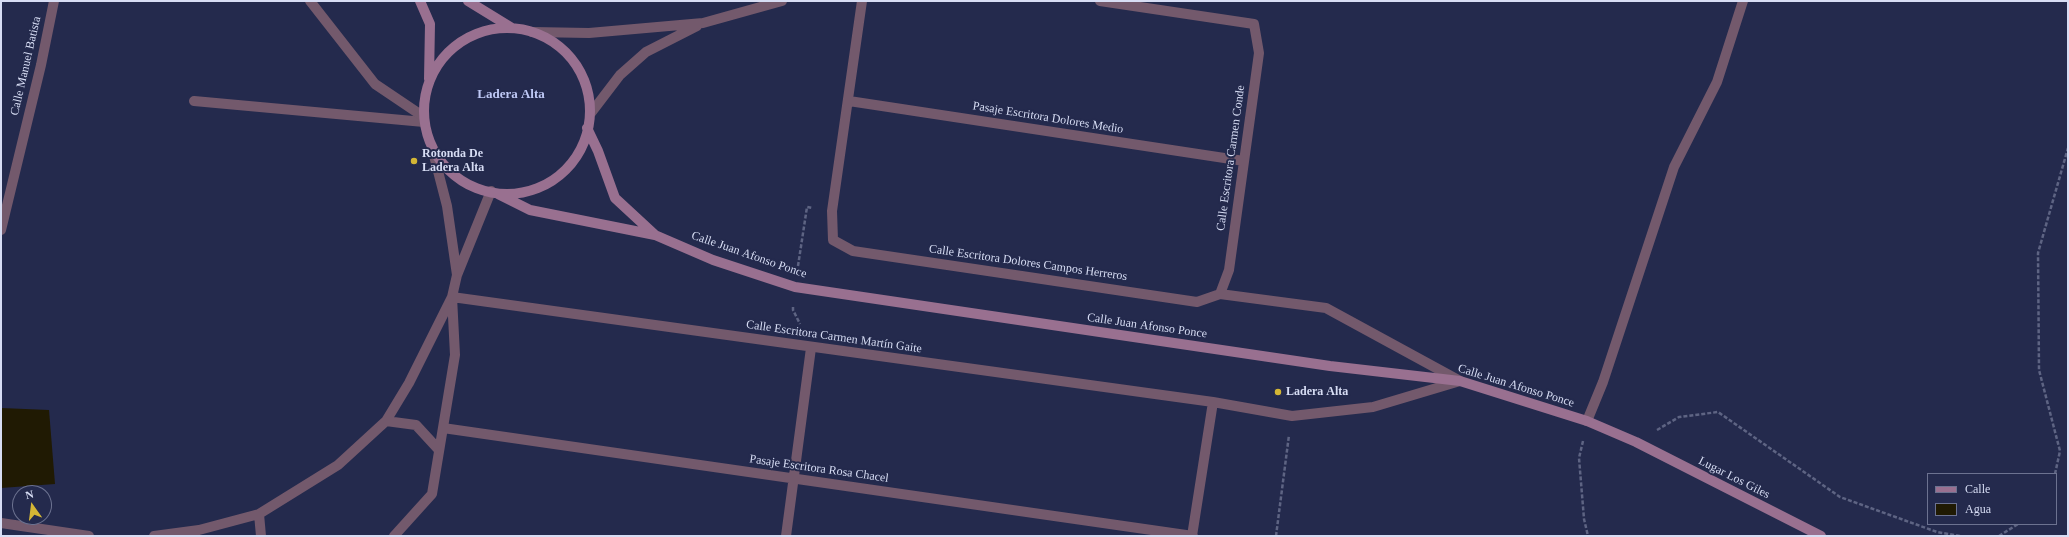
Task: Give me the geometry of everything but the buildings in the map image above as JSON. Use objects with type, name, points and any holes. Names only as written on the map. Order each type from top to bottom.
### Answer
[{"type":"street","name":"Calle Manuel Batista","points":[[1,230],[41,65],[54,1]]},
{"type":"street","points":[[310,1],[375,84],[424,119]]},
{"type":"street","points":[[420,1],[430,24],[429,80],[424,100],[424,119],[447,206],[456,275]]},
{"type":"street","points":[[468,1],[512,28]]},
{"type":"street","points":[[429,80],[443,57],[462,41],[486,30],[512,28],[532,32],[588,34],[702,23],[782,1]]},
{"type":"street","points":[[849,101],[862,1]]},
{"type":"street","name":"Calle Escritora Carmen Conde","points":[[1100,1],[1254,24],[1259,53],[1229,270],[1220,294]]},
{"type":"street","points":[[1587,421],[1603,382],[1674,167],[1717,82],[1742,1]]},
{"type":"street","points":[[591,113],[620,75],[646,52],[702,23]]},
{"type":"street","points":[[432,148],[449,171],[472,186],[494,192],[526,192],[551,181],[571,163],[586,140],[591,113],[587,87],[576,63],[557,43],[532,32]]},
{"type":"street","points":[[194,101],[424,119]]},
{"type":"street","name":"Pasaje Escritora Dolores Medio","points":[[849,101],[1244,160]]},
{"type":"street","name":"Calle Escritora Dolores Campos Herreros","points":[[849,101],[832,211],[833,240],[853,250],[1197,302],[1220,294]]},
{"type":"street","name":"Calle Juan Afonso Ponce","points":[[588,128],[615,198],[655,235]]},
{"type":"street","points":[[394,536],[432,494],[455,355],[452,297],[456,275],[494,192]]},
{"type":"street","name":"Calle Juan Afonso Ponce","points":[[494,192],[530,210],[655,235],[712,260],[795,287],[1330,366],[1460,381],[1587,421],[1636,442]]},
{"type":"street","points":[[1220,294],[1326,308],[1460,381]]},
{"type":"street","points":[[154,536],[199,530],[259,514],[338,465],[386,421],[409,383],[452,297]]},
{"type":"street","name":"Calle Escritora Carmen Martín Gaite","points":[[452,297],[811,348],[1213,402],[1292,416],[1374,407],[1460,381]]},
{"type":"street","points":[[786,536],[811,348]]},
{"type":"street","points":[[1193,536],[1213,402]]},
{"type":"street","points":[[386,421],[416,425],[439,450]]},
{"type":"street","name":"Pasaje Escritora Rosa Chacel","points":[[443,428],[1193,536]]},
{"type":"street","name":"Lugar Los Giles","points":[[1636,442],[1821,536]]},
{"type":"street","points":[[259,514],[261,536]]},
{"type":"street","points":[[1,522],[89,536]]},
{"type":"path","points":[[2055,473],[2060,451],[2039,370],[2038,253],[2068,148]]},
{"type":"path","points":[[1636,442],[1679,417],[1718,412],[1840,497],[1936,532],[1960,536]]},
{"type":"path","points":[[1276,536],[1292,416]]},
{"type":"path","points":[[1587,421],[1580,458],[1584,519],[1588,536]]},
{"type":"path","points":[[1999,536],[2016,525]]},
{"type":"water","points":[[1,408],[49,410],[55,484],[12,485],[12,487],[1,488]]},
{"type":"place","name":"Rotonda De Ladera Alta","points":[[414,161]]},
{"type":"place","name":"Ladera Alta","points":[[1278,392]]},
{"type":"district","name":"Ladera Alta","points":[[511,95]]}]
